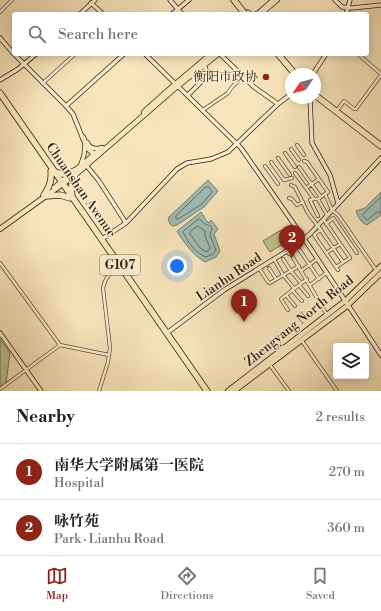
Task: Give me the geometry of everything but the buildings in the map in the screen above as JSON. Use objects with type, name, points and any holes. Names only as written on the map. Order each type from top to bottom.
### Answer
[{"type":"highway","points":[[234,0],[246,12]]},
{"type":"highway","points":[[238,0],[247,12]]},
{"type":"highway","points":[[280,56],[290,68]]},
{"type":"highway","points":[[284,56],[293,68]]},
{"type":"highway","name":"G107","points":[[0,93],[31,141]]},
{"type":"highway","points":[[321,96],[381,143]]},
{"type":"highway","name":"G107","points":[[0,98],[31,141]]},
{"type":"highway","points":[[321,100],[381,146]]},
{"type":"highway","name":"Chuanshan Avenue","points":[[31,141],[71,197],[203,391]]},
{"type":"highway","points":[[52,171],[68,175],[75,173],[71,197],[60,195],[45,196],[49,188],[52,171]]},
{"type":"highway","name":"Chuanshan Avenue","points":[[71,197],[102,239],[207,391]]},
{"type":"main road","points":[[262,12],[269,3],[277,0]]},
{"type":"main road","points":[[267,12],[281,0]]},
{"type":"main road","points":[[0,229],[86,166],[209,56]]},
{"type":"main road","points":[[75,173],[80,166],[177,85],[216,56]]},
{"type":"main road","points":[[83,137],[87,148],[93,153],[92,157]]},
{"type":"main road","points":[[0,226],[45,196]]},
{"type":"main road","name":"Zhengyang North Road","points":[[228,391],[327,315],[345,304],[381,266]]},
{"type":"main road","name":"Zhengyang North Road","points":[[234,391],[301,340],[381,273]]},
{"type":"street","points":[[0,12],[12,0]]},
{"type":"street","points":[[170,0],[180,12]]},
{"type":"street","points":[[174,12],[189,0]]},
{"type":"street","points":[[259,12],[273,0]]},
{"type":"street","points":[[336,0],[342,7],[381,4]]},
{"type":"street","points":[[347,12],[350,0]]},
{"type":"street","points":[[82,12],[93,2],[101,12]]},
{"type":"street","points":[[0,37],[12,50]]},
{"type":"street","points":[[17,56],[67,105],[74,114],[89,146],[96,149],[102,148]]},
{"type":"street","points":[[0,81],[18,71],[34,56]]},
{"type":"street","points":[[44,82],[73,56]]},
{"type":"street","points":[[67,105],[122,56]]},
{"type":"street","points":[[147,56],[204,110],[237,144],[303,239],[345,304]]},
{"type":"street","points":[[221,56],[242,77],[278,104]]},
{"type":"street","points":[[317,68],[325,56]]},
{"type":"street","points":[[338,109],[344,101],[356,109],[381,75],[360,56]]},
{"type":"street","points":[[188,95],[207,76],[204,65]]},
{"type":"street","points":[[204,110],[228,93],[242,77]]},
{"type":"street","points":[[102,239],[126,223],[177,169],[187,163],[211,159],[228,152],[285,99]]},
{"type":"street","points":[[310,104],[312,143],[330,175],[338,203]]},
{"type":"street","points":[[67,105],[73,114],[83,137],[85,146],[84,155],[80,166]]},
{"type":"street","points":[[297,145],[304,155]]},
{"type":"street","points":[[291,149],[299,160]]},
{"type":"street","points":[[285,153],[295,167]]},
{"type":"street","name":"Lianhu Road","points":[[167,333],[224,290],[287,251],[325,222],[338,203],[381,157]]},
{"type":"street","name":"Lianhu Road","points":[[318,227],[327,215],[381,157]]},
{"type":"street","points":[[271,162],[284,180],[288,180],[291,176],[278,158]]},
{"type":"street","points":[[304,161],[307,162],[328,192],[310,200],[318,216]]},
{"type":"street","points":[[86,166],[99,180],[126,223]]},
{"type":"street","points":[[265,166],[278,184]]},
{"type":"street","points":[[299,167],[319,197],[327,215]]},
{"type":"street","points":[[295,173],[314,199]]},
{"type":"street","points":[[306,188],[318,179]]},
{"type":"street","points":[[291,185],[295,187],[308,213],[343,262]]},
{"type":"street","points":[[325,193],[332,210],[338,215],[376,270]]},
{"type":"street","points":[[289,198],[292,199],[297,205],[303,202]]},
{"type":"street","points":[[336,267],[350,258],[325,222],[333,218],[357,253]]},
{"type":"street","points":[[318,227],[314,235],[338,270]]},
{"type":"street","points":[[303,239],[381,356]]},
{"type":"street","points":[[326,253],[340,244]]},
{"type":"street","points":[[298,250],[319,278]]},
{"type":"street","points":[[287,251],[291,254],[299,266],[327,315]]},
{"type":"street","points":[[274,259],[283,275],[302,301]]},
{"type":"street","points":[[284,259],[308,296]]},
{"type":"street","points":[[301,270],[316,260]]},
{"type":"street","points":[[0,263],[60,345],[109,356]]},
{"type":"street","points":[[259,268],[270,283],[299,266]]},
{"type":"street","points":[[99,391],[110,348],[103,288],[105,280],[109,274],[118,268]]},
{"type":"street","points":[[269,268],[276,279]]},
{"type":"street","points":[[310,285],[325,274]]},
{"type":"street","points":[[288,310],[281,300],[307,279]]},
{"type":"street","points":[[286,295],[295,306]]},
{"type":"street","points":[[0,334],[40,391]]},
{"type":"street","points":[[301,340],[338,391]]},
{"type":"street","points":[[0,389],[60,345]]},
{"type":"street","points":[[269,364],[289,391]]},
{"type":"green space","points":[[281,230],[288,241],[270,252],[263,241]]},
{"type":"green space","points":[[0,339],[10,353],[6,383],[0,387]]},
{"type":"water","points":[[208,180],[218,191],[204,207],[177,225],[173,226],[170,224],[168,218]]},
{"type":"water","points":[[381,192],[381,215],[367,225],[363,223],[356,211],[365,208]]},
{"type":"water","points":[[201,212],[209,223],[211,220],[218,229],[214,234],[220,251],[216,257],[205,262],[196,256],[177,231]]},
{"type":"place","name":"衡阳市政协","points":[[266,77]]},
{"type":"place","name":"咏竹苑","points":[[292,258]]},
{"type":"place","name":"南华大学附属第一医院","points":[[244,322]]}]
